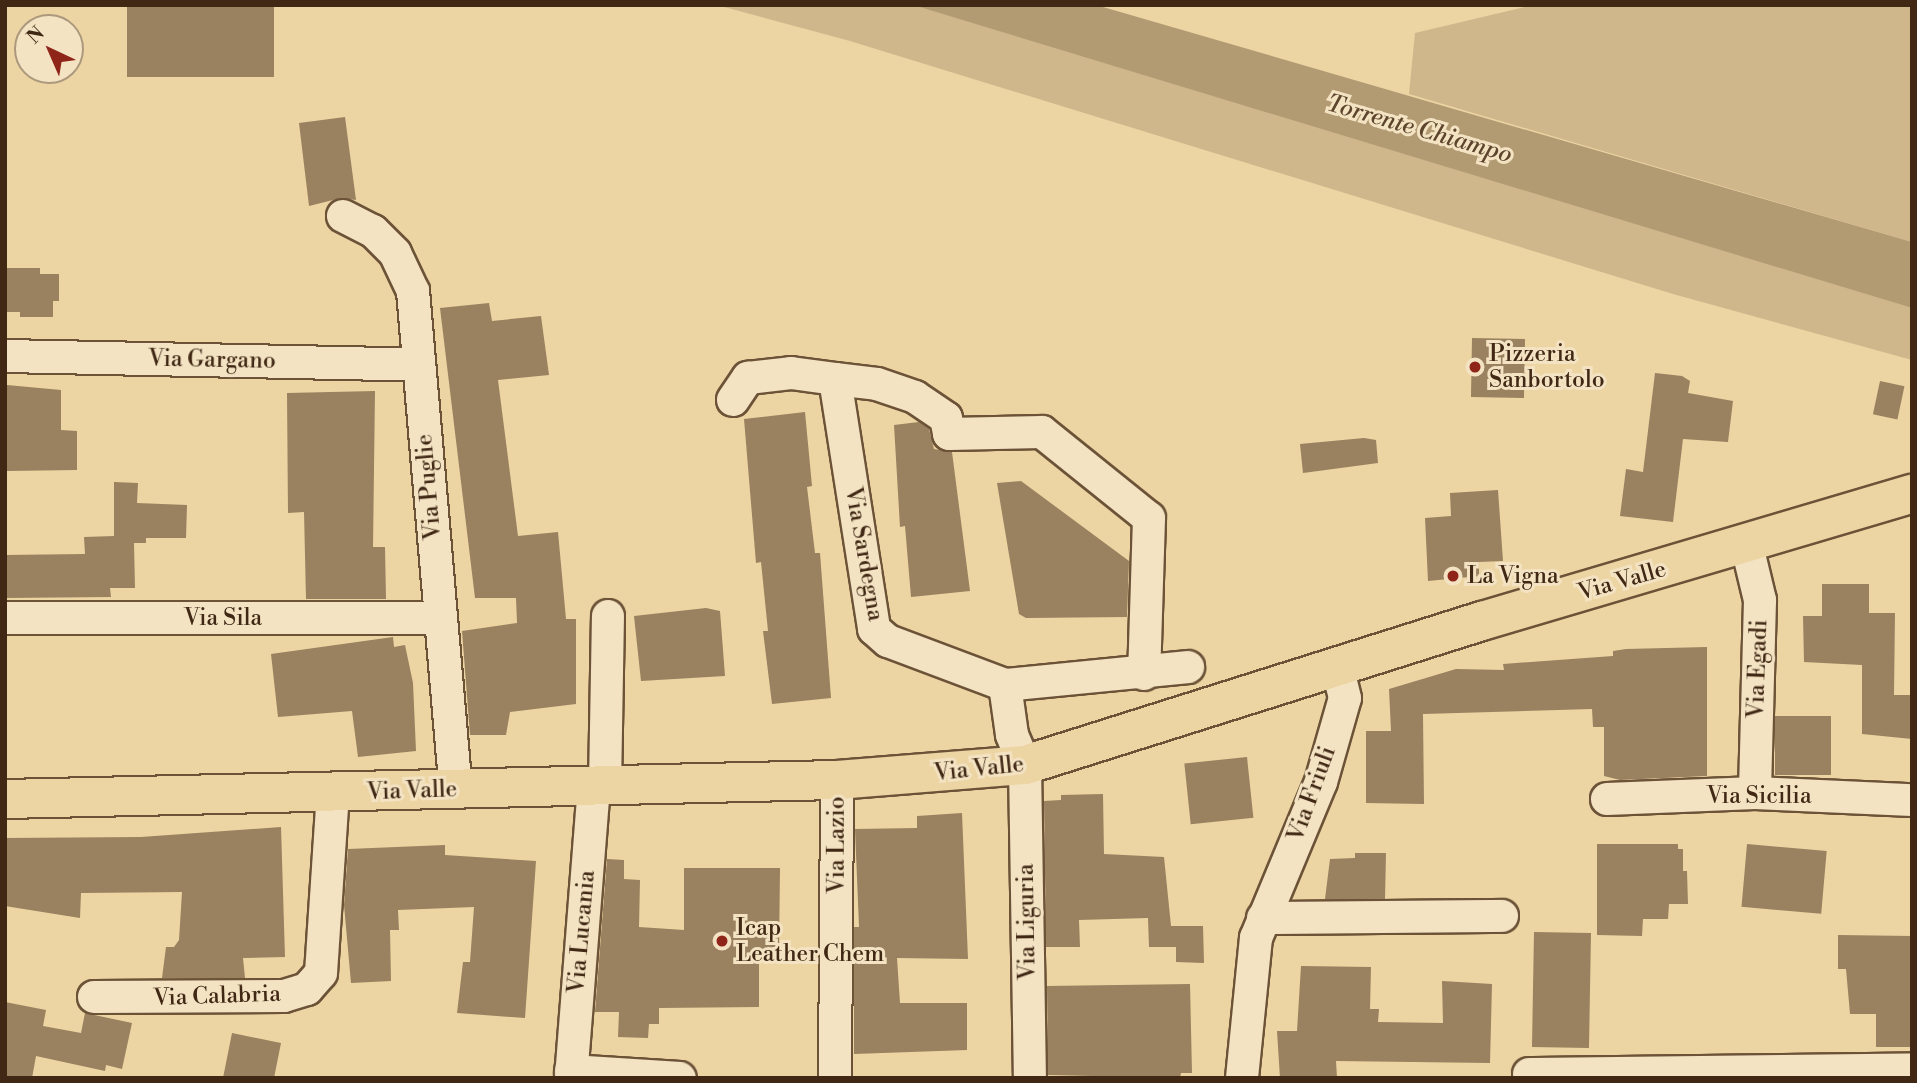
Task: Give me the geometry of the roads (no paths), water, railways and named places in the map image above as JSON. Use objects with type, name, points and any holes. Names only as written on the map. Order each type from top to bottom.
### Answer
[{"type":"main road","name":"Via Valle","points":[[5,799],[334,794],[837,780],[1025,765],[1337,666],[1912,494]]},
{"type":"street","name":"Via Puglie","points":[[343,216],[373,231],[395,253],[412,291],[456,789]]},
{"type":"street","name":"Via Gargano","points":[[5,356],[419,365]]},
{"type":"street","points":[[733,400],[748,378],[791,373],[877,384],[915,397],[946,418],[949,434],[1042,432],[1149,517],[1144,674]]},
{"type":"street","name":"Via Sardegna","points":[[835,379],[874,629],[888,641],[1005,685],[1144,674],[1188,667]]},
{"type":"street","name":"Via Egadi","points":[[1747,545],[1760,600],[1755,793]]},
{"type":"street","name":"Via Lucania","points":[[571,1074],[600,786],[608,616]]},
{"type":"street","name":"Via Sila","points":[[5,618],[441,618]]},
{"type":"street","name":"Via Friuli","points":[[1242,1078],[1256,938],[1321,782],[1345,698],[1337,666]]},
{"type":"street","points":[[1005,685],[1012,735],[1025,765]]},
{"type":"street","name":"Via Liguria","points":[[1025,765],[1030,1078]]},
{"type":"street","name":"Via Lazio","points":[[835,1078],[837,780]]},
{"type":"street","name":"Via Sicilia","points":[[1607,799],[1755,793],[1912,800]]},
{"type":"street","name":"Via Calabria","points":[[94,997],[284,996],[307,989],[321,973],[334,794]]},
{"type":"street","points":[[1263,918],[1502,916]]},
{"type":"street","points":[[1529,1074],[1756,1074],[1912,1069]]},
{"type":"street","points":[[571,1074],[680,1078]]},
{"type":"water","name":"Torrente Chiampo","points":[[913,5],[1096,5],[1912,242],[1912,308]]},
{"type":"place","name":"Pizzeria Sanbortolo","points":[[1475,367]]},
{"type":"place","name":"La Vigna","points":[[1453,576]]},
{"type":"place","name":"Icap Leather Chem","points":[[722,941]]}]
